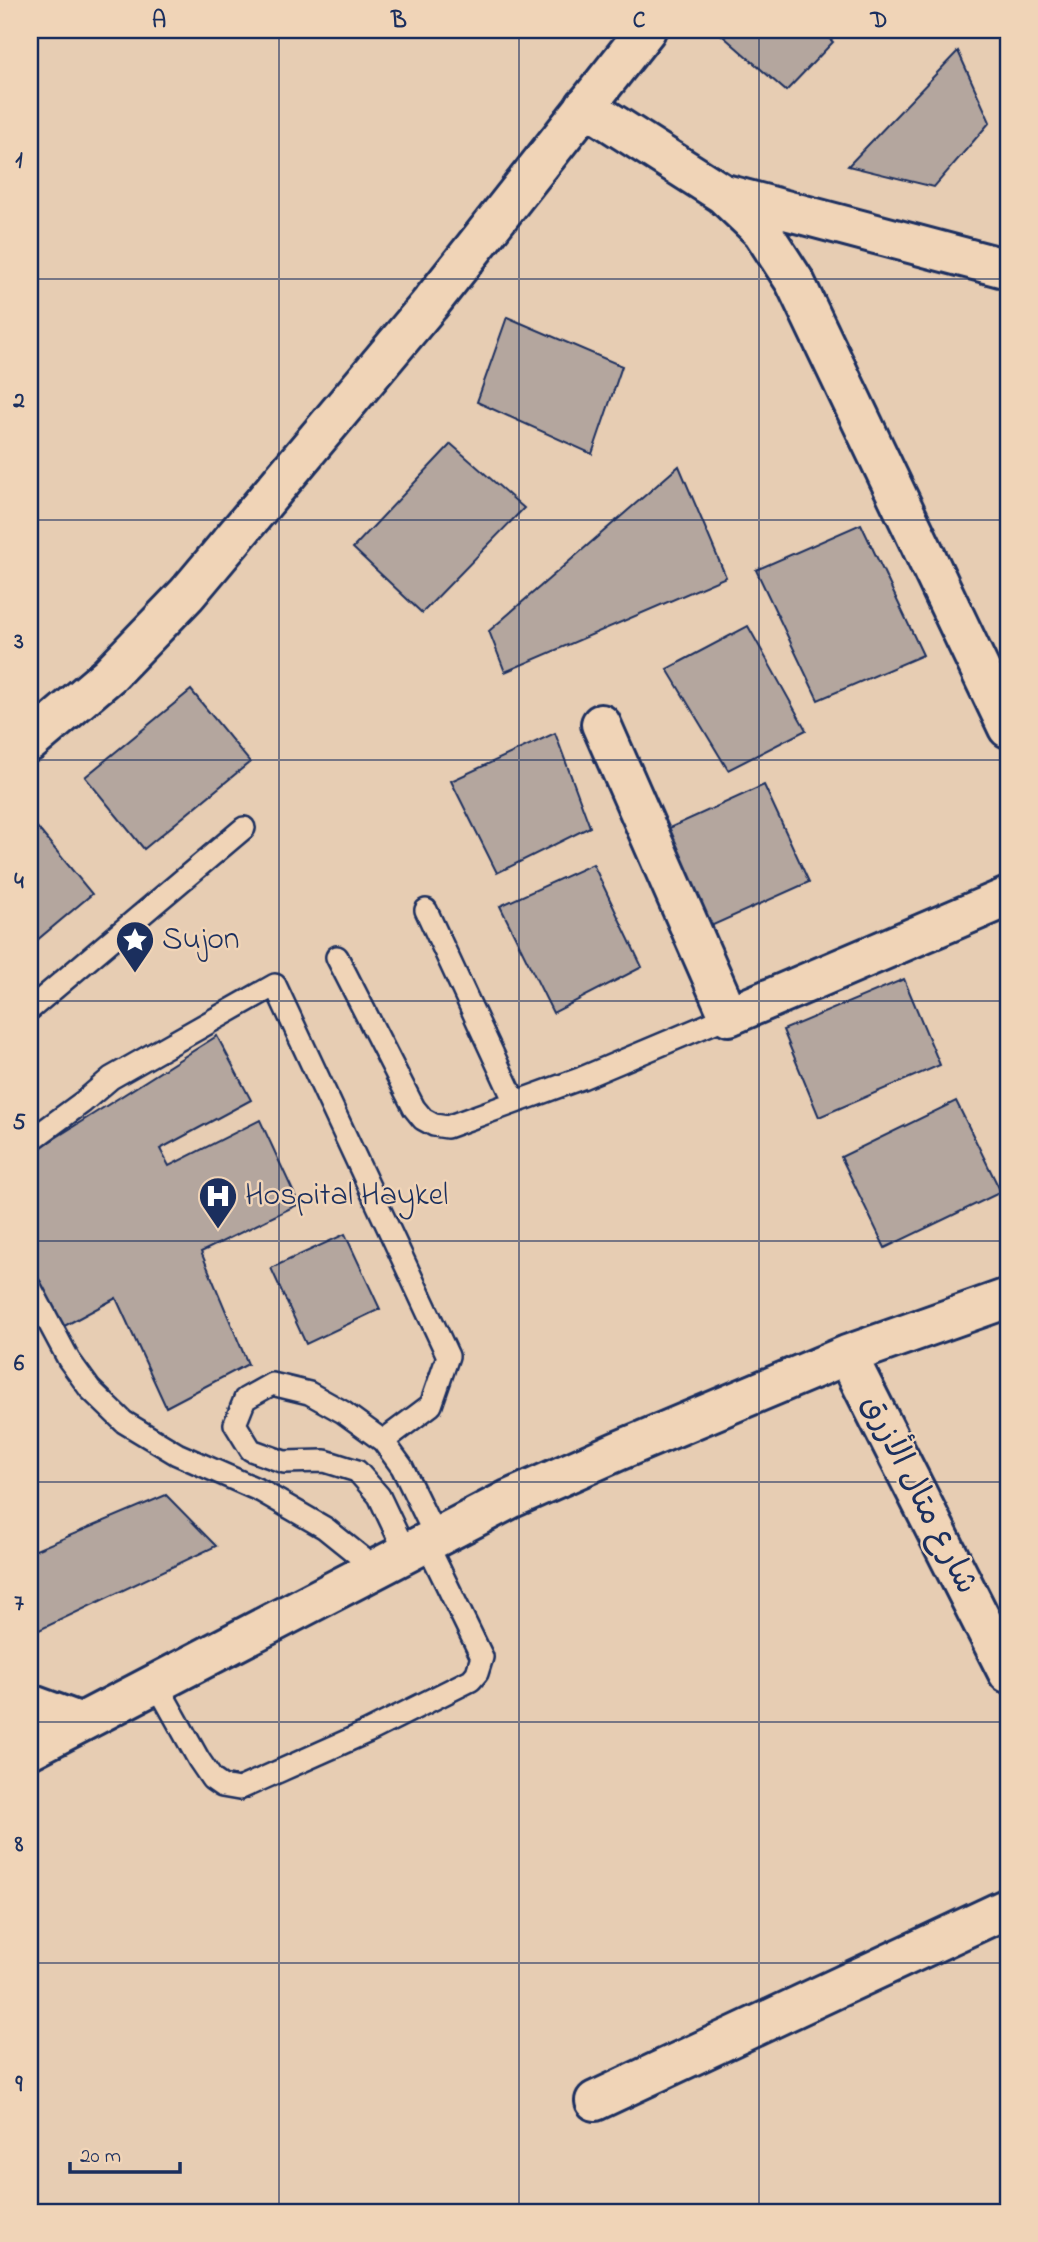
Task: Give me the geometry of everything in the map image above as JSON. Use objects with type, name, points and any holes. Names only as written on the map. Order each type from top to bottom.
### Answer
[{"type":"street","points":[[30,742],[109,675],[187,594],[429,305],[646,30]]},
{"type":"street","points":[[585,106],[723,194],[762,231],[795,282],[1008,728]]},
{"type":"street","points":[[723,194],[1008,268]]},
{"type":"street","points":[[601,724],[729,1016],[1008,897]]},
{"type":"street","points":[[30,1749],[510,1499],[847,1355],[1008,1298]]},
{"type":"street","name":"شارع متال الأزرق","points":[[847,1355],[1008,1673]]},
{"type":"street","points":[[30,1703],[79,1722]]},
{"type":"street","points":[[595,2101],[1008,1908]]},
{"type":"lane","points":[[30,1009],[244,828]]},
{"type":"lane","points":[[426,910],[515,1102]]},
{"type":"lane","points":[[337,957],[405,1092],[423,1119],[434,1125],[447,1127],[582,1078],[729,1016]]},
{"type":"lane","points":[[30,1141],[111,1078],[275,985],[448,1356],[431,1405],[383,1441]]},
{"type":"lane","points":[[30,1287],[69,1360],[90,1389],[124,1422],[177,1454],[261,1491],[324,1528],[411,1550]]},
{"type":"lane","points":[[156,1683],[212,1779],[222,1786],[239,1788],[367,1732],[471,1680],[477,1673],[482,1657],[411,1550],[379,1496],[357,1471],[325,1461],[284,1462],[251,1450],[235,1424],[245,1399],[272,1384],[309,1394],[343,1412],[383,1441],[402,1467],[411,1550]]},
{"type":"building","points":[[716,30],[820,30],[833,42],[786,91]]},
{"type":"building","points":[[958,51],[990,122],[934,187],[848,166]]},
{"type":"building","points":[[507,317],[622,366],[592,454],[477,402]]},
{"type":"building","points":[[451,444],[524,508],[422,613],[353,548]]},
{"type":"building","points":[[679,466],[726,577],[505,672],[489,631]]},
{"type":"building","points":[[861,524],[923,655],[818,700],[756,570]]},
{"type":"building","points":[[748,626],[806,730],[728,770],[667,669]]},
{"type":"building","points":[[191,690],[250,762],[144,849],[85,777]]},
{"type":"building","points":[[555,733],[590,827],[497,873],[451,781]]},
{"type":"building","points":[[764,785],[809,882],[711,926],[667,829]]},
{"type":"building","points":[[36,826],[92,894],[30,946],[30,831]]},
{"type":"building","points":[[593,864],[642,967],[553,1013],[500,906]]},
{"type":"building","points":[[904,979],[940,1065],[819,1117],[783,1030]]},
{"type":"building","points":[[217,1036],[251,1100],[160,1149],[169,1166],[260,1120],[299,1204],[201,1252],[248,1364],[166,1407],[116,1298],[57,1330],[30,1269],[30,1154]]},
{"type":"building","points":[[956,1101],[1001,1192],[885,1248],[841,1157]]},
{"type":"building","points":[[345,1234],[380,1309],[306,1344],[271,1268]]},
{"type":"building","points":[[166,1495],[216,1546],[33,1633],[30,1632],[30,1548],[36,1550]]},
{"type":"place","name":"Sujon","points":[[135,974]]},
{"type":"place","name":"Hospital Haykel","points":[[218,1230]]}]
